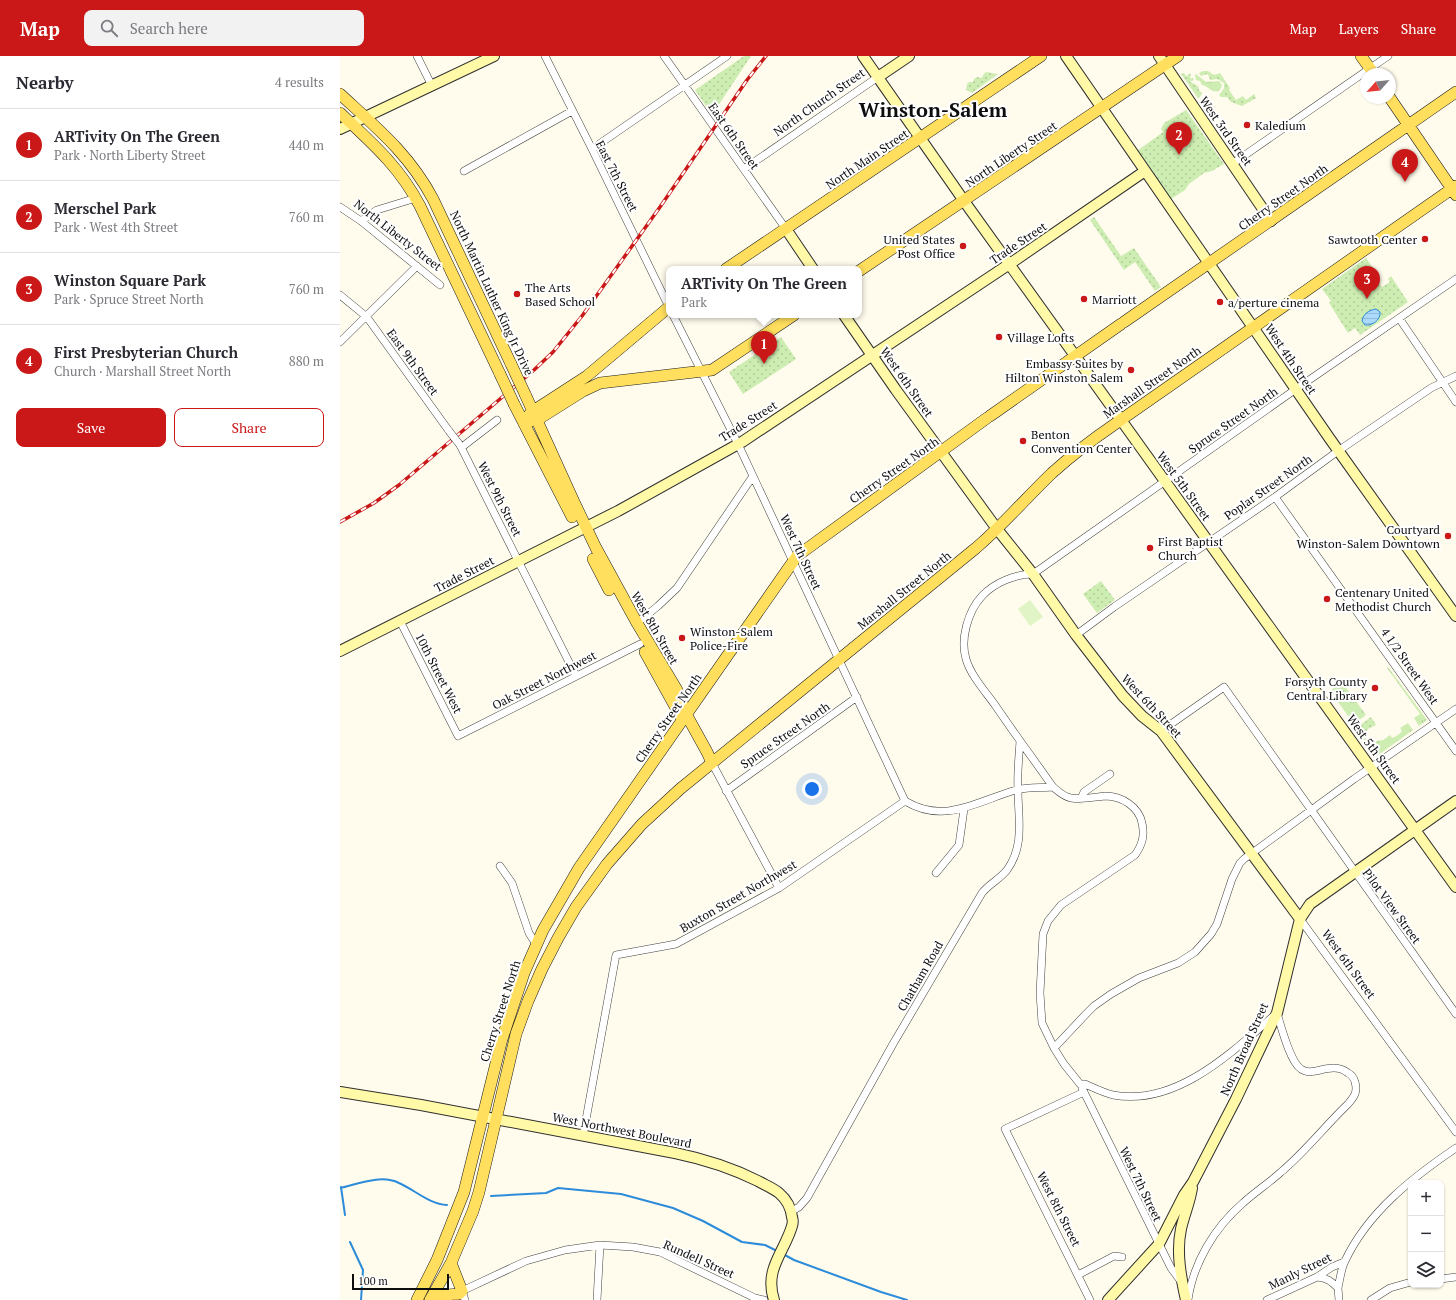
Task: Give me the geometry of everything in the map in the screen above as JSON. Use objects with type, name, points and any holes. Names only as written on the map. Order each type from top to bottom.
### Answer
[{"type":"main road","points":[[340,129],[494,56]]},
{"type":"main road","name":"West 5th Street","points":[[863,56],[964,201],[1456,887]]},
{"type":"main road","name":"North Church Street","points":[[878,77],[909,56]]},
{"type":"main road","name":"North Main Street","points":[[730,266],[1041,56]]},
{"type":"main road","name":"West 4th Street","points":[[1066,56],[1338,451],[1456,616]]},
{"type":"main road","name":"North Liberty Street","points":[[862,269],[1102,108],[1162,60],[1178,56]]},
{"type":"main road","points":[[1361,56],[1370,68]]},
{"type":"main road","name":"West 3rd Street","points":[[1162,60],[1271,221]]},
{"type":"main road","name":"Cherry Street North","points":[[417,1300],[437,1260],[458,1209],[468,1176],[509,1016],[536,944],[579,868],[793,561],[806,548],[942,452],[988,417],[1456,92]]},
{"type":"main road","name":"North Martin Luther King Jr Drive","points":[[340,94],[403,154],[427,188],[525,394],[582,528]]},
{"type":"main road","points":[[1394,104],[1455,190]]},
{"type":"main road","points":[[340,114],[389,160],[406,180],[416,198],[523,423],[582,528]]},
{"type":"main road","name":"Trade Street","points":[[340,651],[630,505],[738,444],[872,356],[1145,171]]},
{"type":"main road","name":"Marshall Street North","points":[[430,1300],[452,1263],[464,1235],[479,1192],[516,1034],[542,969],[567,922],[596,878],[630,837],[667,800],[976,548],[1067,460],[1253,327],[1455,190]]},
{"type":"main road","points":[[786,229],[811,266]]},
{"type":"main road","points":[[535,416],[602,364],[666,310]]},
{"type":"main road","points":[[523,423],[600,383],[708,371],[715,368],[790,318]]},
{"type":"main road","name":"West 6th Street","points":[[846,318],[997,529],[1033,574],[1076,635],[1123,696],[1142,716],[1161,731],[1300,918]]},
{"type":"main road","points":[[602,364],[603,374],[612,381]]},
{"type":"main road","name":"West 8th Street","points":[[582,528],[678,690],[684,717]]},
{"type":"main road","name":"West 8th Street","points":[[582,528],[604,580],[640,644],[712,764]]},
{"type":"main road","points":[[678,690],[692,693],[703,689]]},
{"type":"main road","name":"North Broad Street","points":[[1108,1300],[1159,1244],[1184,1194],[1193,1182],[1236,1099],[1277,1013],[1300,918],[1310,904],[1456,801]]},
{"type":"main road","name":"West Northwest Boulevard","points":[[340,1092],[483,1116],[697,1158],[732,1169],[770,1187],[780,1193],[787,1201],[792,1211]]},
{"type":"main road","points":[[1188,1299],[1182,1284],[1179,1246],[1181,1229],[1192,1192],[1193,1182]]},
{"type":"main road","points":[[774,1300],[772,1277],[778,1257],[793,1224],[792,1211]]},
{"type":"main road","points":[[452,1263],[464,1296]]},
{"type":"main road","points":[[436,1300],[446,1294],[459,1294],[464,1296]]},
{"type":"street","points":[[417,56],[432,86]]},
{"type":"street","name":"East 7th Street","points":[[545,56],[666,301]]},
{"type":"street","name":"East 6th Street","points":[[664,56],[786,229]]},
{"type":"street","points":[[592,149],[727,56]]},
{"type":"street","points":[[1375,68],[1388,56]]},
{"type":"street","name":"North Church Street","points":[[744,169],[878,77]]},
{"type":"street","points":[[1232,164],[1360,79]]},
{"type":"street","points":[[464,171],[572,111]]},
{"type":"street","points":[[361,221],[377,210],[416,198]]},
{"type":"street","name":"North Liberty Street","points":[[340,207],[361,221],[440,285]]},
{"type":"street","points":[[340,342],[417,266]]},
{"type":"street","name":"Spruce Street North","points":[[1053,787],[969,667],[966,659],[964,641],[969,619],[979,599],[992,587],[1008,580],[1033,574],[1296,389],[1456,279]]},
{"type":"street","name":"East 9th Street","points":[[340,296],[366,316],[461,446]]},
{"type":"street","name":"West 7th Street","points":[[674,318],[700,372],[738,444],[905,801]]},
{"type":"street","points":[[1399,318],[1456,402]]},
{"type":"street","name":"Poplar Street North","points":[[1076,635],[1114,607],[1275,497],[1338,451],[1430,388],[1456,376]]},
{"type":"street","points":[[461,446],[497,420]]},
{"type":"street","name":"West 9th Street","points":[[461,446],[576,676]]},
{"type":"street","points":[[637,623],[662,603],[677,588],[753,476]]},
{"type":"street","name":"4 1/2 Street West","points":[[1275,497],[1456,751]]},
{"type":"street","name":"10th Street West","points":[[400,621],[458,736]]},
{"type":"street","name":"Oak Street Northwest","points":[[458,736],[640,644]]},
{"type":"street","name":"Pilot View Street","points":[[1161,731],[1224,687],[1456,1014]]},
{"type":"street","name":"Spruce Street North","points":[[726,791],[857,697]]},
{"type":"street","points":[[1054,1048],[1094,1006],[1111,994],[1139,978],[1178,963],[1195,952],[1211,934],[1217,924],[1232,879],[1240,863],[1371,768],[1456,709]]},
{"type":"street","name":"Chatham Road","points":[[792,1211],[807,1198],[889,1050],[982,893],[1000,877],[1011,864],[1016,853],[1020,836],[1018,790],[1020,741]]},
{"type":"street","name":"West 8th Street","points":[[712,764],[779,888]]},
{"type":"street","points":[[905,801],[916,808],[930,811],[964,809],[1018,790],[1053,787],[1065,796],[1081,799],[1084,792],[1110,774]]},
{"type":"street","name":"West 7th Street","points":[[1081,799],[1107,796],[1123,800],[1137,811],[1140,816],[1143,826],[1143,836],[1138,850],[1134,855],[1061,905],[1045,926],[1041,946],[1042,1023],[1054,1048],[1064,1064],[1080,1084],[1171,1268],[1182,1284]]},
{"type":"street","name":"Buxton Street Northwest","points":[[583,1136],[616,955],[676,944],[779,888],[905,801]]},
{"type":"street","points":[[936,873],[959,845],[964,809]]},
{"type":"street","points":[[500,866],[512,883],[529,933],[536,944]]},
{"type":"street","name":"West 6th Street","points":[[1300,918],[1456,1132]]},
{"type":"street","points":[[1080,1084],[1085,1084],[1112,1094],[1124,1096],[1148,1094],[1182,1084],[1220,1062],[1277,1013],[1289,1049],[1298,1067],[1306,1071],[1330,1067],[1341,1069],[1352,1075],[1355,1080],[1355,1095],[1282,1172],[1242,1203],[1218,1229],[1205,1252],[1193,1279],[1188,1299]]},
{"type":"street","name":"West 8th Street","points":[[1084,1092],[1005,1129],[1090,1300]]},
{"type":"street","points":[[1339,1300],[1338,1288],[1344,1262],[1363,1231],[1390,1199],[1423,1170],[1456,1148]]},
{"type":"street","points":[[597,1300],[600,1245]]},
{"type":"street","name":"Rundell Street","points":[[464,1296],[526,1261],[565,1250],[600,1245],[634,1247],[660,1252],[756,1298],[764,1300]]},
{"type":"street","points":[[1078,1275],[1114,1256],[1122,1257]]},
{"type":"street","name":"Manly Street","points":[[1267,1300],[1317,1277],[1332,1267],[1344,1262]]},
{"type":"street","points":[[1317,1277],[1326,1278],[1332,1281],[1338,1288]]},
{"type":"street","points":[[1444,1279],[1456,1277]]},
{"type":"street","points":[[1371,1300],[1390,1288],[1408,1283]]},
{"type":"green space","points":[[744,56],[751,56],[712,115],[695,90]]},
{"type":"green space","points":[[1208,71],[1214,75],[1220,73],[1236,100],[1243,96],[1246,100],[1254,94],[1256,98],[1242,106],[1231,102],[1227,97],[1221,97],[1219,95],[1224,87],[1223,82],[1217,79],[1210,80],[1207,74],[1201,76],[1199,73]]},
{"type":"green space","points":[[986,72],[998,74],[972,93],[966,90],[969,82],[973,82],[977,77],[982,78]]},
{"type":"green space","points":[[1184,73],[1187,77],[1188,74],[1191,74],[1190,78],[1193,78],[1194,80],[1189,81],[1198,86],[1202,93],[1200,97],[1198,98],[1181,74]]},
{"type":"green space","points":[[1196,74],[1206,82],[1219,81],[1222,85],[1220,90],[1213,91],[1202,85],[1200,81],[1196,80]]},
{"type":"green space","points":[[1186,110],[1224,164],[1212,171],[1204,173],[1189,184],[1185,190],[1171,199],[1137,151],[1163,132],[1161,129],[1164,123]]},
{"type":"green space","points":[[1094,217],[1121,256],[1134,248],[1161,287],[1155,291],[1135,262],[1124,270],[1090,220]]},
{"type":"green space","points":[[1366,258],[1375,271],[1372,273],[1382,287],[1390,282],[1388,279],[1391,276],[1408,302],[1360,335],[1355,328],[1348,333],[1329,303],[1331,301],[1322,289]]},
{"type":"green space","points":[[781,337],[796,359],[743,394],[729,372]]},
{"type":"green space","points":[[1101,581],[1115,600],[1097,613],[1083,594]]},
{"type":"green space","points":[[1030,600],[1043,617],[1030,626],[1018,609]]},
{"type":"green space","points":[[1388,667],[1427,720],[1419,726],[1414,718],[1420,714],[1387,668]]},
{"type":"green space","points":[[1342,682],[1366,715],[1354,724],[1330,691]]},
{"type":"green space","points":[[1371,717],[1376,725],[1368,729],[1364,735],[1366,739],[1370,742],[1384,740],[1372,753],[1357,732],[1358,731],[1356,728]]},
{"type":"green space","points":[[1408,723],[1413,730],[1374,758],[1356,733],[1357,732],[1372,753],[1382,741],[1390,735],[1392,738],[1397,735],[1402,731],[1400,728]]},
{"type":"water","points":[[1376,309],[1380,312],[1378,320],[1370,325],[1365,325],[1362,321],[1365,314]]},
{"type":"waterway","points":[[340,1188],[370,1181],[385,1179],[392,1180],[434,1202],[447,1205]]},
{"type":"waterway","points":[[341,1187],[345,1215]]},
{"type":"waterway","points":[[491,1196],[546,1193],[558,1188],[621,1194],[673,1208],[703,1221],[742,1242],[765,1245],[777,1251]]},
{"type":"waterway","points":[[350,1242],[363,1270],[361,1300]]},
{"type":"waterway","points":[[783,1254],[794,1260],[907,1300]]},
{"type":"railway","points":[[340,522],[374,503],[399,485],[534,370],[553,352],[582,316],[660,207],[747,80],[766,56]]},
{"type":"place","name":"Kaledium","points":[[1247,125]]},
{"type":"place","name":"Merschel Park","points":[[1179,155]]},
{"type":"place","name":"First Presbyterian Church","points":[[1405,182]]},
{"type":"place","name":"Sawtooth Center","points":[[1425,239]]},
{"type":"place","name":"United States Post Office","points":[[963,246]]},
{"type":"place","name":"The Arts Based School","points":[[517,294]]},
{"type":"place","name":"Marriott","points":[[1084,299]]},
{"type":"place","name":"Winston Square Park","points":[[1367,299]]},
{"type":"place","name":"a/perture cinema","points":[[1220,302]]},
{"type":"place","name":"Village Lofts","points":[[999,337]]},
{"type":"place","name":"ARTivity On The Green","points":[[764,364]]},
{"type":"place","name":"Embassy Suites by Hilton Winston Salem","points":[[1131,370]]},
{"type":"place","name":"Benton Convention Center","points":[[1023,441]]},
{"type":"place","name":"Courtyard Winston-Salem Downtown","points":[[1448,536]]},
{"type":"place","name":"First Baptist Church","points":[[1150,548]]},
{"type":"place","name":"Centenary United Methodist Church","points":[[1327,599]]},
{"type":"place","name":"Winston-Salem Police-Fire","points":[[682,638]]},
{"type":"place","name":"Forsyth County Central Library","points":[[1375,688]]},
{"type":"district","name":"Winston-Salem","points":[[933,109]]}]
